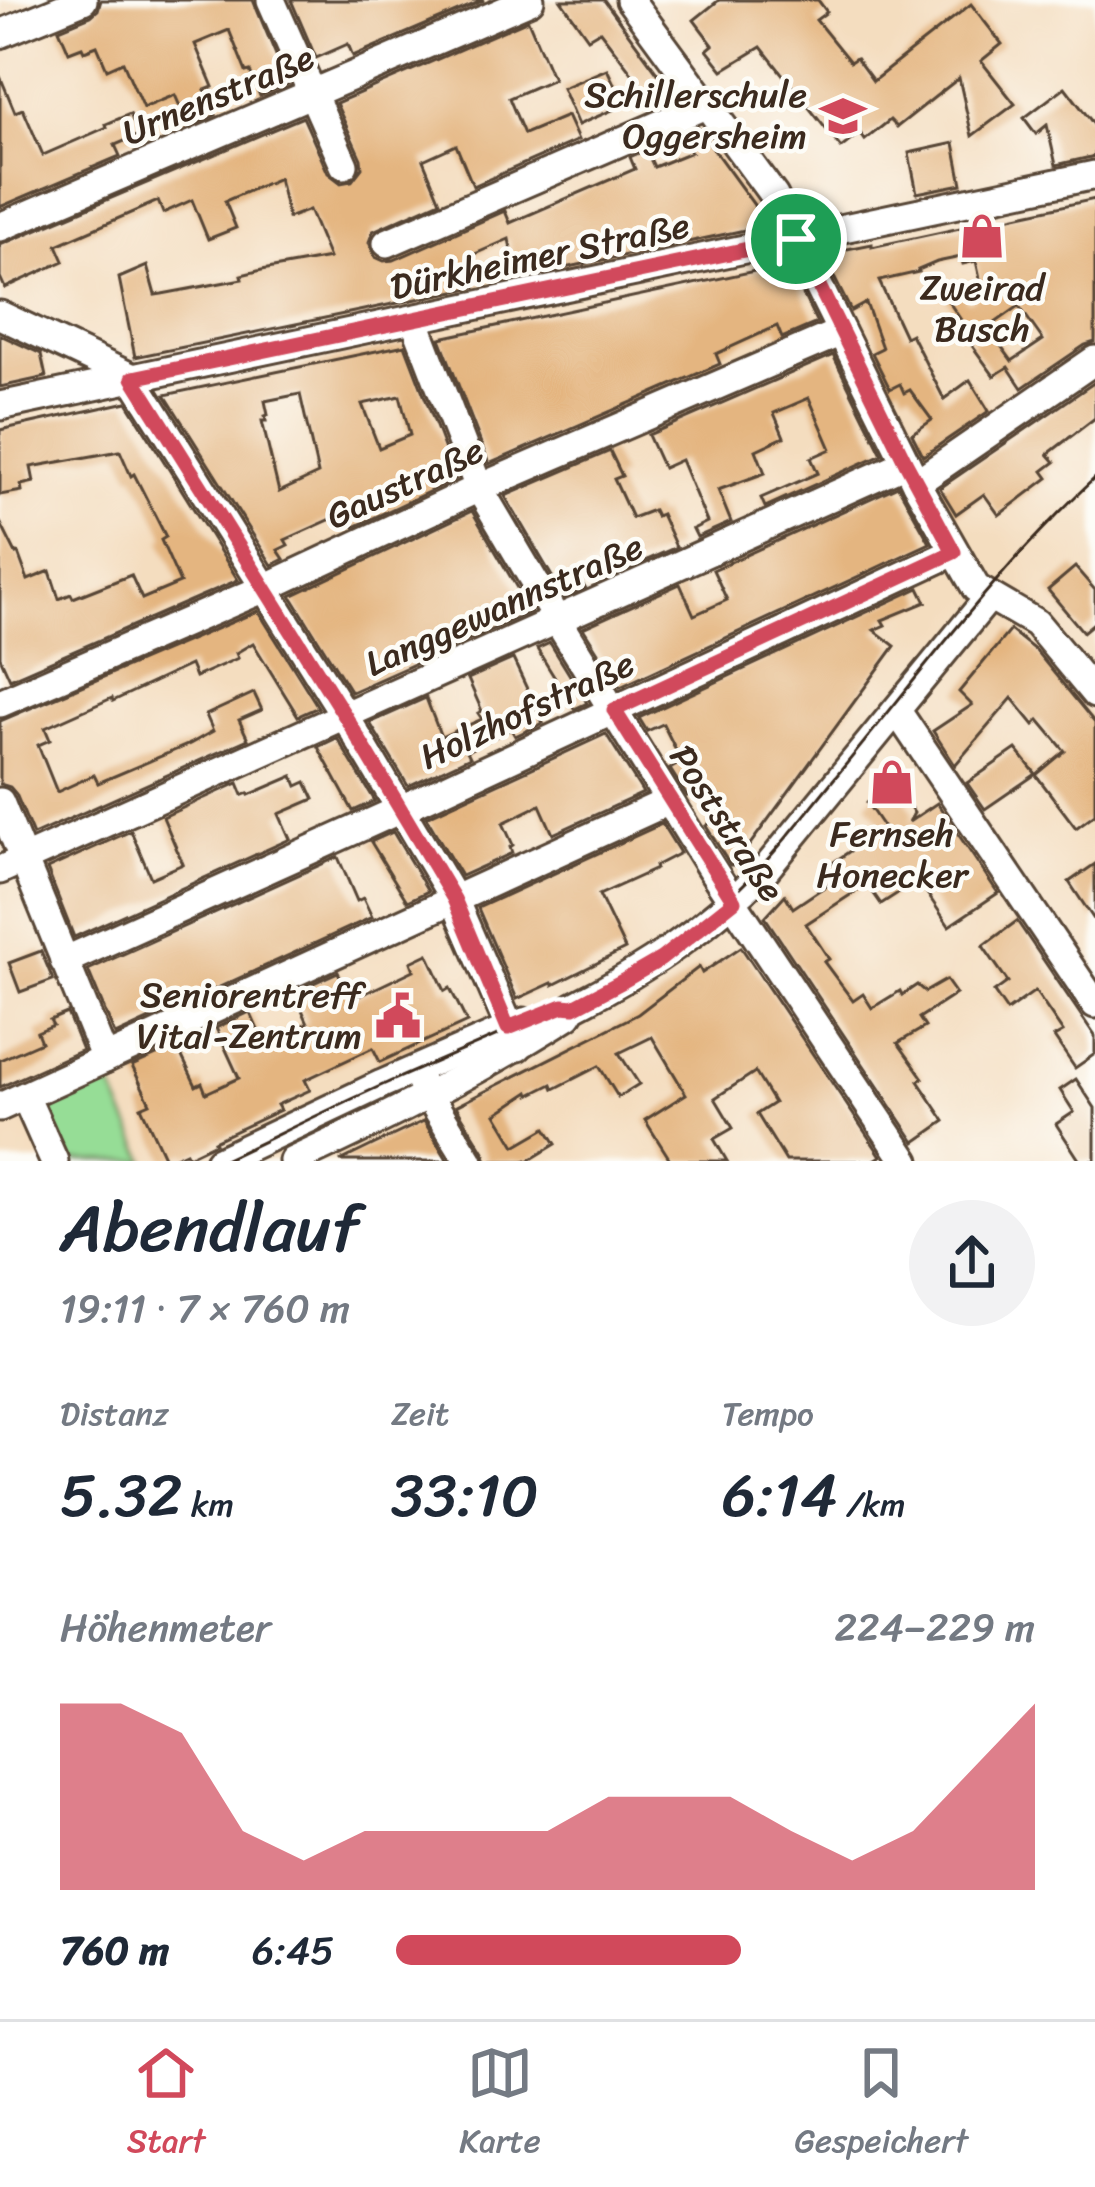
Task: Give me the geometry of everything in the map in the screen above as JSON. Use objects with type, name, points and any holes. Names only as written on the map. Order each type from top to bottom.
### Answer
[{"type":"street","points":[[0,34],[82,0]]},
{"type":"street","points":[[271,0],[344,166]]},
{"type":"street","name":"Urnenstraße","points":[[0,227],[530,0]]},
{"type":"street","points":[[630,0],[774,196],[911,473],[976,589],[1036,623],[1095,694]]},
{"type":"street","points":[[387,243],[705,105]]},
{"type":"street","name":"Dürkheimer Straße","points":[[0,406],[1095,176]]},
{"type":"street","points":[[0,315],[133,378],[454,899],[513,1038]]},
{"type":"street","name":"Poststraße","points":[[414,320],[478,488],[670,801],[906,1161]]},
{"type":"street","name":"Gaustraße","points":[[0,703],[266,588],[478,488],[841,332]]},
{"type":"street","name":"Langgewannstraße","points":[[11,865],[557,620],[911,473],[1095,360]]},
{"type":"street","name":"Holzhofstraße","points":[[64,962],[954,552]]},
{"type":"street","points":[[293,1161],[428,1096],[563,1006],[574,1007],[661,959],[734,901],[766,869],[989,597]]},
{"type":"street","points":[[897,711],[1095,1004]]},
{"type":"street","points":[[54,1161],[12,1102],[670,801]]},
{"type":"street","points":[[0,802],[11,865],[64,962],[105,1059]]},
{"type":"street","points":[[219,1161],[413,1070],[513,1038]]},
{"type":"street","points":[[413,1070],[469,1161]]},
{"type":"green space","points":[[103,1068],[146,1161],[62,1161],[34,1099]]},
{"type":"building","points":[[101,0],[253,0],[288,84],[260,96],[229,30],[195,44],[213,87],[205,90],[216,115],[189,127],[175,95],[143,108],[123,62],[107,69],[97,46],[69,52],[59,29],[91,16]]},
{"type":"building","points":[[291,0],[484,0],[353,56],[348,44],[316,58]]},
{"type":"building","points":[[561,0],[604,0],[676,98],[657,106],[600,31],[588,38]]},
{"type":"building","points":[[719,0],[818,0],[827,12],[816,20],[850,62],[856,58],[873,81],[971,4],[1002,44],[981,61],[1015,104],[972,136],[959,78],[897,127],[890,120],[865,140],[860,133],[841,148],[761,47],[723,70],[707,50],[713,45],[694,20]]},
{"type":"building","points":[[528,20],[553,79],[509,98],[524,134],[567,116],[578,140],[473,186],[456,145],[423,160],[440,201],[373,231],[369,242],[375,257],[394,260],[505,211],[510,223],[635,169],[630,157],[646,150],[654,167],[691,152],[679,136],[698,128],[754,205],[759,227],[517,278],[509,239],[468,257],[475,287],[135,357],[119,278],[147,266],[155,295],[329,258],[309,210],[288,218],[279,178],[225,201],[236,228],[208,239],[192,200],[163,213],[158,201],[57,245],[64,261],[5,288],[0,277],[0,245],[303,117],[328,173],[341,183],[352,181],[362,168],[361,159],[336,103]]},
{"type":"building","points":[[607,69],[624,105],[578,125],[562,88]]},
{"type":"building","points":[[0,76],[15,112],[23,109],[43,155],[130,114],[139,135],[115,145],[120,156],[0,207]]},
{"type":"building","points":[[1065,87],[1095,126],[1095,156],[1056,165],[1047,125],[1036,134],[1024,118]]},
{"type":"building","points":[[954,143],[962,184],[917,193],[909,153]]},
{"type":"building","points":[[1095,199],[1095,342],[1022,388],[1008,367],[994,376],[945,296],[957,287],[968,302],[983,292],[976,261],[963,264],[961,257],[879,281],[905,337],[911,334],[944,399],[970,380],[989,411],[923,456],[912,434],[932,420],[910,390],[904,393],[900,384],[890,389],[872,353],[882,348],[866,303],[851,311],[824,257]],"holes":[[[1019,306],[1043,340],[1012,361],[988,328]]]},
{"type":"building","points":[[788,264],[817,323],[782,338],[777,326],[716,354],[720,364],[489,464],[440,338]]},
{"type":"building","points":[[0,335],[41,354],[46,377],[0,387]]},
{"type":"building","points":[[405,345],[456,479],[354,527],[347,512],[285,540],[288,545],[278,550],[284,559],[272,565],[165,395]],"holes":[[[300,394],[318,474],[279,492],[262,421],[268,415],[265,401]],[[400,396],[410,435],[379,448],[362,404]]]},
{"type":"building","points":[[833,355],[882,454],[765,507],[761,498],[818,473],[811,458],[831,449],[809,398],[774,413],[784,437],[756,450],[765,473],[718,490],[731,522],[697,537],[693,529],[707,522],[681,460],[663,468],[648,435]]},
{"type":"building","points":[[1095,382],[1095,418],[1048,454],[1055,462],[1043,471],[1048,478],[999,515],[984,494],[956,514],[940,488]]},
{"type":"building","points":[[127,402],[238,580],[10,679],[0,657],[0,522],[28,580],[50,571],[59,599],[131,575],[142,599],[180,583],[161,540],[166,537],[120,451],[31,467],[34,482],[21,485],[22,491],[0,495],[0,430]]},
{"type":"building","points":[[610,451],[622,476],[614,479],[632,518],[653,510],[656,516],[661,514],[676,547],[629,568],[623,553],[577,575],[585,588],[564,597],[505,496]]},
{"type":"building","points":[[898,486],[930,543],[620,687],[583,628],[680,584],[694,615],[727,600],[713,570]]},
{"type":"building","points":[[472,511],[531,612],[351,692],[291,596]]},
{"type":"building","points":[[1075,567],[1095,590],[1095,622],[1083,632],[1048,590]]},
{"type":"building","points":[[919,588],[926,602],[882,620],[885,625],[874,630],[895,646],[735,865],[730,865],[706,826],[718,817],[696,791],[687,796],[670,769],[682,762],[663,724],[647,731],[639,718]]},
{"type":"building","points":[[258,611],[318,707],[298,716],[253,643],[236,653],[238,658],[195,677],[190,665],[45,728],[50,740],[38,745],[57,792],[94,775],[98,783],[190,744],[213,731],[206,715],[254,693],[262,710],[239,720],[248,739],[33,835],[16,794],[0,784],[0,721]]},
{"type":"building","points":[[1010,630],[1036,651],[1095,723],[1095,814],[1076,828],[1036,775],[1065,751],[1012,698],[955,765],[933,731],[972,705],[959,692]]},
{"type":"building","points":[[550,643],[587,703],[574,709],[537,649]]},
{"type":"building","points":[[513,659],[543,723],[515,736],[511,729],[467,751],[470,757],[408,786],[370,723],[426,698],[441,737],[482,719],[468,679]]},
{"type":"building","points":[[606,734],[643,793],[553,834],[540,805],[503,823],[512,853],[461,876],[426,817]]},
{"type":"building","points":[[337,738],[375,801],[353,811],[318,747]]},
{"type":"building","points":[[1016,749],[1036,774],[985,809],[967,783]]},
{"type":"building","points":[[293,776],[297,786],[306,782],[314,799],[279,814],[290,839],[74,937],[47,869],[131,831],[151,878],[183,864],[163,817],[238,783],[243,795],[249,795]]},
{"type":"building","points":[[890,776],[914,813],[909,822],[937,803],[998,893],[949,926],[918,880],[881,904],[867,884],[806,924],[829,959],[824,962],[853,1001],[863,994],[872,1008],[900,991],[902,995],[917,985],[925,992],[946,980],[956,994],[919,1018],[925,1027],[898,1043],[945,1121],[915,1142],[765,917],[785,895],[793,908],[836,879],[828,866],[884,828],[867,803]]},
{"type":"building","points":[[662,824],[680,853],[599,895],[625,949],[517,999],[478,908]]},
{"type":"building","points":[[393,832],[428,891],[407,901],[371,842]]},
{"type":"building","points":[[338,857],[357,901],[363,898],[372,917],[115,1035],[88,970]]},
{"type":"building","points":[[1095,864],[1095,921],[1069,882]]},
{"type":"building","points":[[1017,921],[1095,1036],[1095,1054],[1075,1068],[1054,1037],[1063,1032],[1035,991],[1007,1011],[994,992],[1008,982],[983,946]]},
{"type":"building","points":[[741,947],[881,1156],[873,1161],[786,1161],[757,1114],[774,1103],[755,1072],[715,1098],[733,1128],[714,1139],[727,1161],[671,1161],[645,1120],[686,1094],[652,1037],[619,1053],[639,1084],[618,1097],[599,1066],[554,1089],[552,1084],[529,1092],[496,1114],[515,1146],[546,1128],[556,1144],[528,1161],[487,1161],[456,1106],[638,1014],[699,967],[702,973]]},
{"type":"building","points":[[41,951],[53,980],[20,992],[9,963]]},
{"type":"building","points":[[428,954],[445,991],[450,988],[467,1022],[380,1062],[373,1048],[305,1080],[310,1090],[277,1105],[280,1110],[188,1156],[186,1152],[166,1161],[141,1107],[150,1103],[132,1066],[177,1046],[196,1086],[202,1083],[206,1093],[239,1078],[216,1028],[250,1012],[264,1043],[308,1023],[294,992],[338,972],[351,1000],[414,970],[411,962]]},
{"type":"building","points":[[67,1013],[82,1050],[0,1087],[0,1060],[41,1042],[37,1032]]},
{"type":"building","points":[[1076,1079],[1095,1108],[1095,1161],[1080,1161],[1056,1124],[1074,1112],[1060,1090]]},
{"type":"building","points":[[424,1121],[448,1161],[340,1161],[375,1144]]},
{"type":"tram line","points":[[222,1161],[566,1003],[691,928],[773,853],[993,584],[1095,478]]},
{"type":"place","name":"Schillerschule Oggersheim","points":[[843,116]]},
{"type":"place","name":"Zweirad Busch","points":[[982,236]]},
{"type":"place","name":"Fernseh Honecker","points":[[892,782]]},
{"type":"place","name":"Seniorentreff Vital-Zentrum","points":[[398,1016]]},
{"type":"route","points":[[796,239],[954,552],[614,710],[734,901],[661,959],[623,981],[574,1007],[563,1006],[508,1028],[454,899],[133,378],[796,239]]}]
